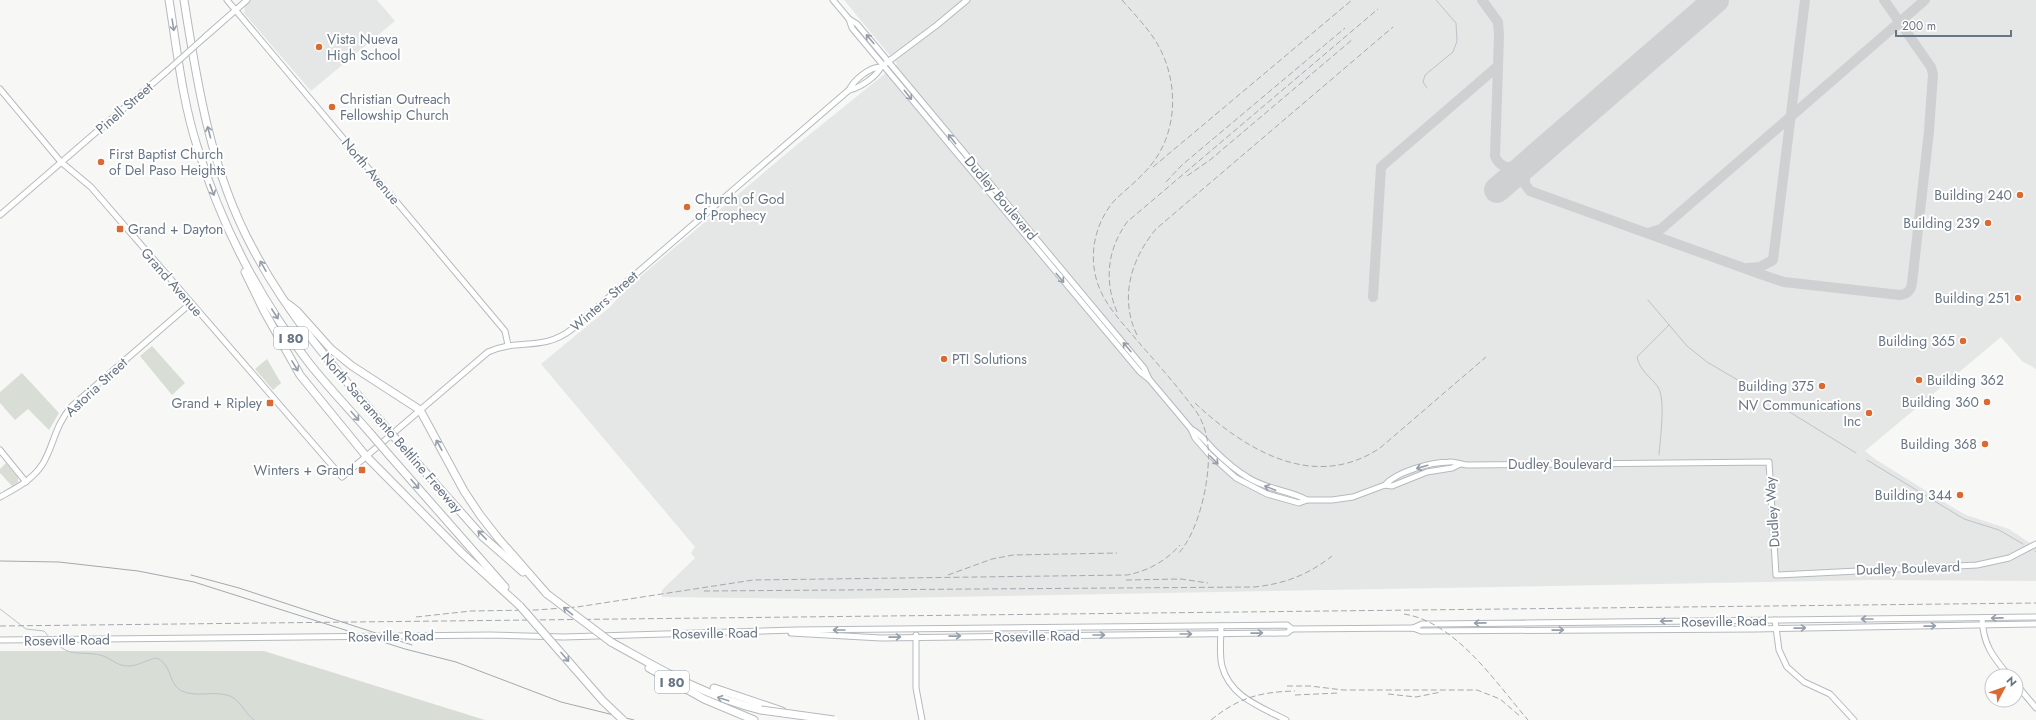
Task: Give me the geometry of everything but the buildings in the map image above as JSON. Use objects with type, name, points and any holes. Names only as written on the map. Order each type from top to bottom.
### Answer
[{"type":"highway","name":"North Sacramento Beltline Freeway","points":[[169,0],[185,100],[197,145],[211,188],[229,231],[262,294],[285,330],[310,364],[490,574]]},
{"type":"highway","name":"North Sacramento Beltline Freeway","points":[[184,0],[195,71],[214,148],[234,209],[252,247],[282,299],[323,356],[401,445],[482,536],[512,559]]},
{"type":"highway","points":[[229,231],[237,254],[264,311],[300,375],[366,456],[490,574],[622,720]]},
{"type":"highway","points":[[282,299],[297,311],[331,349],[352,366],[420,410],[464,491],[512,559]]},
{"type":"highway","name":"I 80","points":[[512,559],[547,594],[611,642],[672,682],[738,714],[754,720]]},
{"type":"highway","points":[[611,642],[690,685],[715,696],[765,710],[834,720]]},
{"type":"highway","points":[[714,688],[805,720]]},
{"type":"main road","name":"North Avenue","points":[[227,0],[505,331],[508,345]]},
{"type":"main road","name":"Pinell Street","points":[[0,215],[247,0]]},
{"type":"main road","points":[[833,0],[849,19]]},
{"type":"main road","name":"Winters Street","points":[[342,477],[481,357],[495,349],[508,345],[540,344],[554,340],[566,334],[849,90],[856,89],[878,72],[882,66],[937,25],[967,0]]},
{"type":"main road","name":"Dudley Boulevard","points":[[849,19],[857,24],[1144,368],[1149,378],[1191,429],[1195,438],[1209,454],[1236,478],[1257,490],[1277,498],[1299,503],[1307,500],[1342,499],[1368,492],[1385,485],[1392,486],[1427,472],[1452,468],[1460,464],[1659,464]]},
{"type":"main road","name":"Dudley Boulevard","points":[[849,19],[852,28],[882,66],[1140,372],[1149,378]]},
{"type":"main road","name":"Grand Avenue","points":[[0,89],[61,162],[91,187],[342,477]]},
{"type":"main road","name":"Astoria Street","points":[[0,497],[26,482],[42,465],[57,427],[71,407],[191,303]]},
{"type":"main road","points":[[0,450],[26,482]]},
{"type":"main road","name":"Dudley Way","points":[[1659,464],[1769,462],[1776,575]]},
{"type":"main road","name":"Dudley Boulevard","points":[[1776,575],[1977,565],[2009,558],[2036,544]]},
{"type":"main road","name":"Roseville Road","points":[[1413,628],[1422,624],[2036,617]]},
{"type":"main road","points":[[1876,627],[1881,622],[1913,622],[1918,618]]},
{"type":"main road","points":[[1982,618],[1987,647],[2003,668]]},
{"type":"main road","points":[[1775,620],[1779,650],[1787,667],[1804,682],[1830,694],[1854,720]]},
{"type":"main road","name":"Roseville Road","points":[[782,631],[847,637],[916,637],[1287,633],[1292,629],[1413,628],[1421,631],[1983,626],[2036,624]]},
{"type":"main road","name":"Roseville Road","points":[[0,640],[483,635],[564,637],[782,631],[1287,625],[1292,629]]},
{"type":"main road","points":[[1221,626],[1222,666],[1231,686],[1244,698],[1286,720]]},
{"type":"main road","points":[[916,630],[916,688],[922,720]]},
{"type":"main road","points":[[2024,694],[2036,708]]},
{"type":"shaded area","name":"Vista Nueva High School","points":[[250,0],[377,0],[395,21],[311,91],[244,13],[245,5]]},
{"type":"shaded area","points":[[844,0],[2036,0],[2036,369],[2022,361],[2001,337],[1865,451],[1875,459],[1966,515],[2009,529],[2036,547],[2036,581],[1876,580],[836,599],[662,597],[662,590],[695,558],[691,553],[695,547],[541,364],[610,307],[629,286],[799,143],[897,64]]},
{"type":"shaded area","points":[[152,346],[185,383],[172,395],[140,356]]},
{"type":"shaded area","points":[[267,359],[281,383],[273,390],[255,369]]},
{"type":"shaded area","points":[[22,373],[59,413],[49,430],[28,409],[15,420],[0,403],[0,392]]},
{"type":"shaded area","points":[[6,463],[18,478],[18,482],[12,486],[0,473],[0,469]]},
{"type":"shaded area","points":[[0,651],[264,651],[485,720],[0,720]]},
{"type":"waterway","points":[[1427,88],[1423,82],[1425,75],[1453,52],[1457,41],[1456,23],[1436,0]]},
{"type":"waterway","points":[[1648,300],[1687,346],[1707,362],[1748,386]]},
{"type":"waterway","points":[[1659,455],[1662,401],[1658,387],[1640,366],[1637,357],[1669,325]]},
{"type":"waterway","points":[[1775,403],[1856,453]]},
{"type":"waterway","points":[[1867,460],[1964,519],[1999,530],[2023,544]]},
{"type":"waterway","points":[[0,609],[26,629],[44,631],[50,638]]},
{"type":"waterway","points":[[54,641],[70,652],[100,655],[124,666],[136,665],[157,658],[162,661],[168,669],[173,683],[180,690],[191,694],[227,695],[239,702],[247,714],[254,720]]},
{"type":"taxiway","points":[[1482,0],[1498,22],[1499,36],[1495,156],[1503,166],[1510,168],[1522,168]]},
{"type":"taxiway","points":[[1748,268],[1760,267],[1773,260],[1805,0]]},
{"type":"taxiway","points":[[1525,165],[1525,184],[1530,191],[1763,275],[1784,282],[1900,295],[1905,294],[1910,290],[1912,283],[1929,131],[1933,74],[1931,67],[1884,0]]},
{"type":"taxiway","points":[[1648,233],[1661,229],[1925,0]]},
{"type":"taxiway","points":[[1373,297],[1381,167],[1498,66]]},
{"type":"runway","points":[[1497,190],[1716,0]]},
{"type":"tram line","points":[[0,561],[59,562],[138,571],[194,582],[405,649],[456,662],[561,702],[634,720]]},
{"type":"tram line","points":[[191,575],[239,588],[412,645]]},
{"type":"railway","points":[[1122,0],[1146,28],[1158,45],[1165,59],[1170,75],[1172,91],[1171,122],[1160,152],[1151,165],[1114,201],[1103,218],[1094,247],[1094,268],[1099,287],[1107,303],[1195,410],[1200,417],[1205,430],[1207,439],[1208,467],[1203,500],[1193,531],[1186,544],[1178,554]]},
{"type":"railway","points":[[1153,167],[1352,0]]},
{"type":"railway","points":[[1117,312],[1110,289],[1110,266],[1115,244],[1127,222],[1378,9]]},
{"type":"railway","points":[[1137,335],[1129,307],[1130,279],[1140,253],[1156,229],[1393,27]]},
{"type":"railway","points":[[1166,182],[1182,165],[1345,28]]},
{"type":"railway","points":[[1187,176],[1210,160],[1353,39]]},
{"type":"railway","points":[[1195,403],[1236,436],[1258,449],[1282,460],[1306,465],[1330,466],[1355,461],[1380,448],[1486,357]]},
{"type":"railway","points":[[416,617],[471,611],[536,610],[577,607],[753,580],[1127,575],[1149,568],[1169,556],[1180,545]]},
{"type":"railway","points":[[948,575],[992,559],[1013,555],[1117,553]]},
{"type":"railway","points":[[704,591],[1254,587],[1275,584],[1295,578],[1323,563],[1332,556]]},
{"type":"railway","points":[[1126,580],[1181,579],[1208,583]]},
{"type":"railway","points":[[0,626],[2036,603]]},
{"type":"railway","points":[[1404,614],[1423,619],[1458,641],[1474,656],[1528,720]]},
{"type":"railway","points":[[1287,686],[1310,686],[1343,690],[1477,690],[1500,699],[1521,717]]},
{"type":"railway","points":[[1211,720],[1230,706],[1240,701],[1270,693],[1295,691]]},
{"type":"railway","points":[[1388,694],[1416,697],[1441,692]]},
{"type":"railway","points":[[1295,695],[1339,693]]},
{"type":"place","name":"Vista Nueva High School","points":[[319,47]]},
{"type":"place","name":"Christian Outreach Fellowship Church","points":[[332,107]]},
{"type":"place","name":"First Baptist Church of Del Paso Heights","points":[[101,162]]},
{"type":"place","name":"Building 240","points":[[2020,195]]},
{"type":"place","name":"Church of God of Prophecy","points":[[687,207]]},
{"type":"place","name":"Building 239","points":[[1988,223]]},
{"type":"place","name":"Grand + Dayton","points":[[120,229]]},
{"type":"place","name":"Building 251","points":[[2018,298]]},
{"type":"place","name":"Building 365","points":[[1963,341]]},
{"type":"place","name":"PTI Solutions","points":[[944,359]]},
{"type":"place","name":"Building 362","points":[[1919,380]]},
{"type":"place","name":"Building 375","points":[[1822,386]]},
{"type":"place","name":"Building 360","points":[[1987,402]]},
{"type":"place","name":"Grand + Ripley","points":[[270,403]]},
{"type":"place","name":"NV Communications Inc","points":[[1869,413]]},
{"type":"place","name":"Building 368","points":[[1985,444]]},
{"type":"place","name":"Winters + Grand","points":[[362,470]]},
{"type":"place","name":"Building 344","points":[[1960,495]]}]
